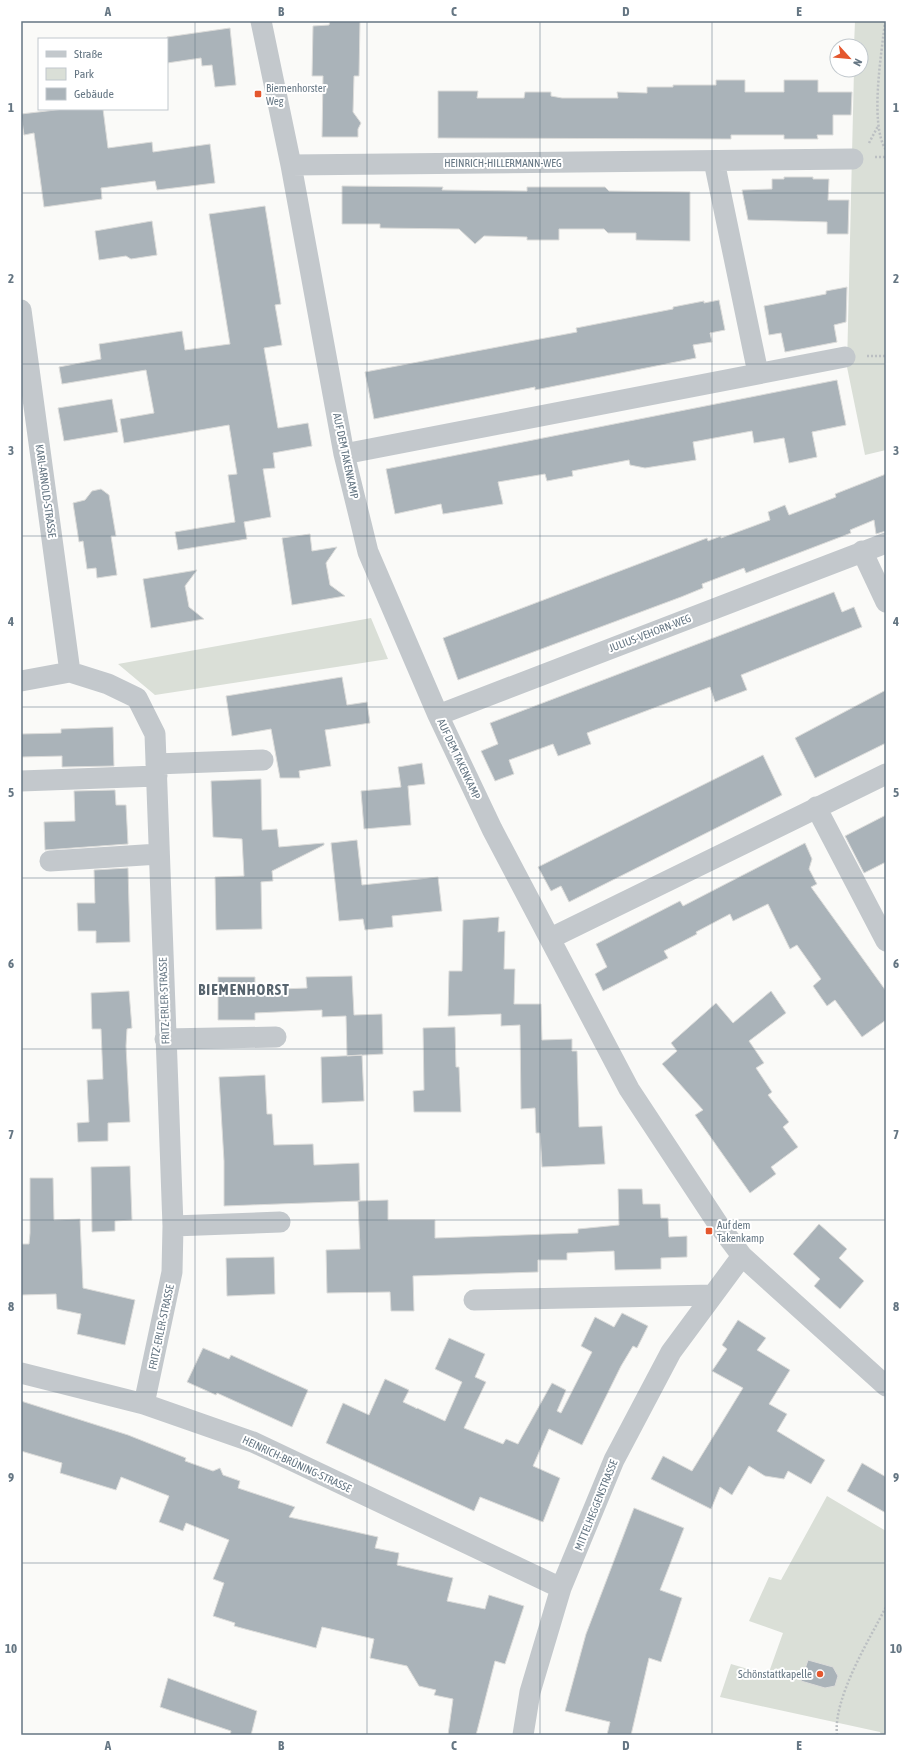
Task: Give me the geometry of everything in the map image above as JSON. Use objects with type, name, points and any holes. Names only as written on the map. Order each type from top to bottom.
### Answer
[{"type":"street","name":"AUF DEM TAKENKAMP","points":[[261,21],[292,165],[344,454],[368,552],[438,715],[492,828],[629,1089],[718,1224],[742,1256],[886,1386]]},
{"type":"street","name":"HEINRICH-HILLERMANN-WEG","points":[[292,165],[853,159]]},
{"type":"street","points":[[714,161],[758,373]]},
{"type":"street","name":"KARL-ARNOLD-STRASSE","points":[[21,310],[70,672]]},
{"type":"street","points":[[344,454],[845,357]]},
{"type":"street","name":"JULIUS-VEHORN-WEG","points":[[438,715],[886,543]]},
{"type":"street","points":[[862,552],[886,602]]},
{"type":"street","name":"FRITZ-ERLER-STRASSE","points":[[21,681],[70,672],[108,684],[137,698],[155,734],[174,1226],[172,1272],[144,1404]]},
{"type":"street","points":[[21,781],[263,760]]},
{"type":"street","points":[[551,938],[886,774]]},
{"type":"street","points":[[816,807],[886,941]]},
{"type":"street","points":[[50,861],[159,854]]},
{"type":"street","points":[[166,1039],[276,1037]]},
{"type":"street","points":[[174,1226],[280,1222]]},
{"type":"street","name":"MITTELHEGGENSTRASSE","points":[[523,1735],[530,1692],[562,1588],[614,1460],[671,1352],[742,1256]]},
{"type":"street","points":[[474,1300],[714,1295]]},
{"type":"street","name":"HEINRICH-BRÜNING-STRASSE","points":[[21,1373],[144,1404],[253,1442],[562,1588]]},
{"type":"path","points":[[884,21],[878,95],[878,126],[882,144],[886,150]]},
{"type":"path","points":[[837,1735],[836,1725],[841,1704],[856,1665],[886,1607]]},
{"type":"green space","points":[[855,21],[886,21],[886,450],[865,455],[847,367],[854,78],[869,78],[869,38],[854,38]]},
{"type":"green space","points":[[371,618],[388,659],[155,695],[118,664]]},
{"type":"green space","points":[[827,1496],[886,1531],[886,1735],[881,1735],[880,1732],[720,1697],[731,1664],[768,1675],[783,1633],[749,1621],[769,1577],[781,1580]]},
{"type":"building","points":[[330,21],[360,21],[359,76],[354,76],[353,112],[361,123],[358,129],[358,137],[322,137],[323,76],[312,76],[313,26],[329,25]]},
{"type":"building","points":[[230,28],[236,85],[215,87],[212,65],[202,66],[201,58],[168,63],[167,37]]},
{"type":"building","points":[[716,80],[745,80],[745,92],[784,92],[784,80],[818,80],[818,92],[852,92],[851,115],[833,115],[833,135],[817,135],[818,139],[784,139],[784,135],[731,135],[731,139],[438,138],[438,91],[478,91],[477,98],[524,98],[525,92],[551,92],[551,96],[562,98],[618,98],[617,92],[647,93],[647,87],[673,87],[673,85],[716,85]]},
{"type":"building","points":[[55,110],[103,110],[108,148],[152,142],[153,152],[210,144],[215,183],[157,190],[155,181],[101,188],[102,199],[44,207],[34,133],[24,135],[21,114]]},
{"type":"building","points":[[784,177],[813,177],[813,179],[829,179],[828,200],[849,200],[848,234],[827,234],[827,222],[748,220],[742,190],[772,189],[772,179],[784,179]]},
{"type":"building","points":[[342,186],[443,187],[442,190],[527,191],[527,187],[605,187],[609,191],[690,192],[690,241],[636,240],[636,233],[608,233],[604,229],[559,229],[559,240],[527,240],[527,237],[484,236],[475,244],[459,229],[380,228],[380,224],[342,224]]},
{"type":"building","points":[[265,206],[281,304],[275,305],[282,345],[264,348],[278,428],[308,423],[312,446],[273,453],[275,468],[263,469],[271,517],[244,522],[247,539],[178,550],[175,532],[235,522],[228,475],[237,474],[229,425],[124,443],[120,419],[154,413],[146,370],[62,384],[59,367],[101,359],[99,344],[182,331],[185,350],[230,344],[209,214]]},
{"type":"building","points":[[152,221],[157,255],[131,259],[126,256],[99,260],[95,231]]},
{"type":"building","points":[[847,287],[846,322],[834,325],[837,342],[785,352],[781,333],[769,335],[764,306],[826,294],[826,291]]},
{"type":"building","points":[[719,300],[725,330],[710,333],[712,342],[693,345],[696,358],[535,390],[535,387],[374,419],[365,372],[577,332],[576,328],[673,309],[673,307],[704,301],[704,303]]},
{"type":"building","points":[[837,380],[846,425],[812,432],[817,457],[789,463],[784,438],[754,443],[752,431],[693,442],[696,460],[645,468],[630,465],[629,460],[572,471],[573,476],[547,481],[545,474],[498,482],[503,504],[443,514],[441,504],[395,514],[386,469]]},
{"type":"building","points":[[112,399],[118,432],[64,441],[58,408]]},
{"type":"building","points":[[886,474],[886,531],[876,534],[874,520],[850,530],[851,533],[746,573],[744,568],[702,584],[703,588],[681,597],[458,680],[443,638],[707,538],[708,541],[721,536],[721,538],[770,520],[768,512],[785,505],[789,515],[836,497],[835,494]]},
{"type":"building","points":[[101,489],[109,495],[116,536],[111,536],[117,575],[97,578],[96,568],[87,569],[83,541],[79,542],[73,503],[85,500],[92,491]]},
{"type":"building","points":[[310,534],[312,551],[337,547],[326,563],[330,585],[345,596],[292,605],[282,538]]},
{"type":"building","points":[[197,570],[185,586],[189,607],[204,619],[151,628],[143,579]]},
{"type":"building","points":[[834,592],[842,612],[854,607],[862,627],[741,675],[747,690],[715,702],[710,687],[587,733],[591,744],[558,756],[553,744],[509,760],[514,774],[495,781],[481,751],[498,744],[490,723]]},
{"type":"building","points":[[342,677],[347,705],[367,702],[370,723],[325,730],[331,766],[299,771],[300,778],[280,778],[271,729],[232,736],[226,696]]},
{"type":"building","points":[[886,690],[886,743],[815,778],[795,738]]},
{"type":"building","points":[[113,727],[114,766],[62,767],[62,756],[21,757],[21,734],[61,733],[61,729]]},
{"type":"building","points":[[763,755],[782,795],[569,902],[561,886],[551,891],[538,867]]},
{"type":"building","points":[[422,763],[425,784],[408,786],[411,825],[364,829],[361,791],[401,787],[398,767]]},
{"type":"building","points":[[261,779],[262,830],[277,829],[279,847],[324,843],[324,845],[272,871],[273,881],[261,882],[262,929],[216,930],[215,877],[244,876],[242,839],[213,837],[211,781]]},
{"type":"building","points":[[115,790],[116,805],[126,805],[128,844],[45,850],[44,822],[75,821],[74,791]]},
{"type":"building","points":[[886,815],[886,862],[864,873],[845,836]]},
{"type":"building","points":[[357,840],[362,885],[438,877],[442,911],[392,916],[393,927],[365,930],[363,919],[339,921],[331,843]]},
{"type":"building","points":[[805,843],[812,859],[809,869],[817,884],[811,887],[886,991],[886,1020],[862,1037],[835,1000],[827,1006],[813,986],[821,979],[797,945],[790,949],[768,904],[733,921],[730,914],[696,932],[697,934],[664,951],[668,958],[603,991],[595,974],[607,967],[596,944],[680,901],[683,906]]},
{"type":"building","points":[[128,868],[130,942],[96,943],[96,931],[78,931],[77,903],[95,903],[94,870]]},
{"type":"building","points":[[499,917],[498,932],[505,931],[504,969],[515,969],[514,1004],[541,1004],[542,1040],[572,1039],[572,1051],[577,1051],[579,1127],[602,1126],[605,1164],[542,1167],[540,1133],[536,1133],[535,1108],[521,1109],[520,1025],[501,1026],[501,1014],[448,1016],[449,971],[462,971],[463,920]]},
{"type":"building","points":[[352,976],[354,1015],[382,1014],[383,1054],[347,1056],[346,1016],[322,1017],[322,1010],[255,1013],[255,1020],[218,1020],[218,977],[255,977],[255,990],[307,988],[306,977]]},
{"type":"building","points":[[129,991],[132,1028],[127,1029],[126,1046],[130,1122],[108,1123],[108,1141],[78,1142],[77,1123],[89,1122],[87,1080],[103,1079],[101,1029],[92,1029],[91,993]]},
{"type":"building","points":[[771,991],[786,1013],[749,1041],[764,1063],[756,1068],[772,1092],[768,1095],[789,1122],[783,1127],[798,1147],[771,1167],[776,1174],[750,1193],[695,1115],[703,1110],[662,1064],[677,1051],[671,1043],[716,1003],[733,1023]]},
{"type":"building","points":[[455,1027],[456,1067],[459,1067],[461,1112],[414,1112],[413,1091],[424,1090],[423,1028]]},
{"type":"building","points":[[362,1055],[364,1101],[322,1103],[321,1057]]},
{"type":"building","points":[[265,1075],[267,1114],[272,1114],[274,1145],[313,1144],[314,1165],[359,1163],[360,1201],[224,1206],[224,1161],[219,1077]]},
{"type":"building","points":[[130,1166],[132,1220],[115,1221],[115,1231],[92,1232],[91,1167]]},
{"type":"building","points":[[30,1178],[53,1178],[54,1220],[80,1219],[83,1288],[135,1300],[125,1345],[77,1334],[81,1314],[57,1309],[56,1294],[21,1295],[21,1244],[29,1244],[30,1233]]},
{"type":"building","points":[[618,1189],[642,1189],[643,1204],[660,1204],[661,1218],[668,1218],[669,1237],[687,1236],[687,1257],[661,1258],[661,1269],[615,1270],[614,1251],[567,1253],[567,1260],[538,1260],[538,1272],[413,1276],[414,1311],[391,1311],[390,1292],[327,1293],[326,1250],[360,1249],[358,1201],[388,1200],[388,1220],[435,1220],[435,1238],[578,1233],[578,1229],[619,1225]]},
{"type":"building","points":[[819,1224],[847,1249],[839,1258],[864,1281],[840,1309],[814,1286],[820,1279],[793,1254]]},
{"type":"building","points":[[274,1257],[275,1294],[227,1296],[226,1258]]},
{"type":"building","points":[[622,1313],[648,1326],[637,1348],[633,1346],[621,1366],[582,1445],[549,1429],[533,1466],[560,1478],[543,1522],[480,1497],[474,1511],[326,1443],[343,1403],[369,1415],[385,1379],[409,1390],[403,1402],[445,1421],[462,1382],[435,1369],[449,1338],[485,1354],[475,1377],[486,1382],[464,1428],[503,1444],[506,1439],[518,1444],[552,1383],[566,1390],[557,1411],[561,1413],[592,1352],[581,1346],[595,1317],[614,1327]]},
{"type":"building","points":[[738,1320],[766,1338],[757,1350],[790,1370],[769,1404],[787,1414],[777,1431],[825,1460],[811,1484],[788,1471],[784,1479],[765,1476],[749,1466],[732,1495],[720,1487],[711,1509],[651,1479],[663,1456],[692,1471],[743,1388],[712,1371],[727,1349],[722,1345]]},
{"type":"building","points":[[203,1348],[229,1359],[231,1355],[308,1390],[292,1427],[217,1393],[216,1395],[187,1382]]},
{"type":"building","points":[[21,1401],[128,1435],[186,1458],[185,1461],[213,1471],[220,1468],[223,1475],[240,1481],[238,1488],[295,1507],[289,1517],[378,1537],[375,1548],[399,1553],[397,1565],[453,1578],[447,1601],[485,1609],[489,1595],[524,1606],[505,1664],[495,1661],[476,1735],[448,1735],[453,1699],[434,1695],[436,1690],[419,1686],[407,1666],[370,1658],[374,1639],[322,1627],[316,1648],[234,1626],[235,1623],[213,1616],[224,1583],[213,1579],[229,1540],[186,1523],[183,1531],[159,1522],[169,1496],[121,1477],[116,1490],[60,1473],[62,1463],[21,1451]]},
{"type":"building","points":[[862,1463],[886,1477],[886,1513],[847,1491]]},
{"type":"building","points":[[634,1508],[684,1528],[660,1590],[682,1598],[661,1662],[649,1658],[631,1735],[607,1735],[610,1722],[565,1711],[586,1634]]},
{"type":"building","name":"Schönstattkapelle","points":[[808,1660],[833,1667],[838,1676],[835,1686],[825,1688],[801,1681]]},
{"type":"building","points":[[168,1678],[257,1711],[251,1735],[230,1735],[231,1731],[160,1707]]},
{"type":"place","name":"Biemenhorster Weg","points":[[258,94]]},
{"type":"place","name":"Auf dem Takenkamp","points":[[709,1231]]},
{"type":"place","name":"Schönstattkapelle","points":[[820,1674]]},
{"type":"district","name":"BIEMENHORST","points":[[244,990]]}]
